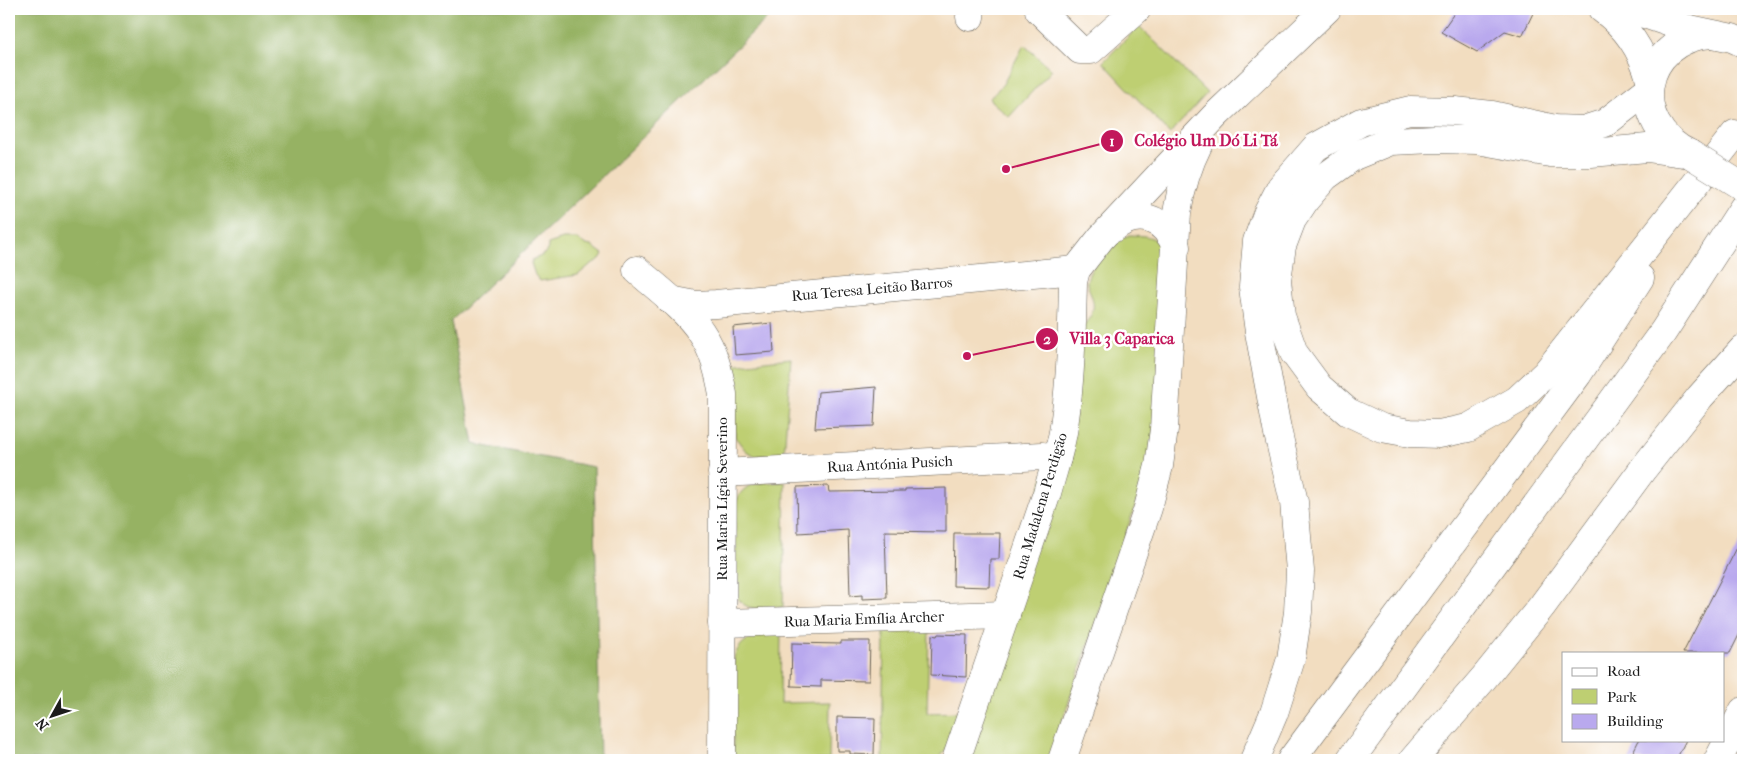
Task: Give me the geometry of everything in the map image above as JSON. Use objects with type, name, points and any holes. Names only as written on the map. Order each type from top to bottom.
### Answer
[{"type":"main road","points":[[1040,10],[1080,50],[1091,50],[1136,9]]},
{"type":"main road","name":"Rua Madalena Perdigão","points":[[956,760],[1057,458],[1064,426],[1070,361],[1073,282],[1076,270],[1101,238],[1215,116],[1327,9]]},
{"type":"main road","points":[[1602,9],[1620,23],[1634,40],[1642,55],[1649,84],[1651,110],[1659,128],[1672,144],[1743,186]]},
{"type":"main road","points":[[1630,9],[1685,28],[1742,42]]},
{"type":"main road","points":[[1254,760],[1274,713],[1291,659],[1299,604],[1300,571],[1294,502],[1277,429],[1259,332],[1254,287],[1257,241],[1267,214],[1281,187],[1316,147],[1361,122],[1410,110],[1455,111],[1492,116],[1555,129],[1583,130],[1605,123],[1649,84],[1660,59],[1678,43],[1700,35],[1711,34]]},
{"type":"main road","name":"Rua Madalena Perdigão","points":[[1062,760],[1148,508],[1159,466],[1164,429],[1177,213],[1187,166],[1198,143],[1215,116]]},
{"type":"main road","points":[[1690,154],[1647,148],[1591,153],[1550,153],[1477,140],[1434,139],[1391,141],[1354,156],[1325,177],[1306,199],[1292,220],[1282,246],[1277,280],[1281,316],[1294,354],[1319,387],[1348,412],[1382,428],[1410,433],[1440,434],[1468,428],[1517,400],[1546,373],[1739,127]]},
{"type":"main road","points":[[1290,760],[1578,374],[1739,127]]},
{"type":"main road","points":[[1350,760],[1663,332],[1743,208]]},
{"type":"main road","points":[[1101,238],[1119,224],[1134,218],[1148,218],[1161,224],[1171,234],[1176,247]]},
{"type":"main road","name":"Rua Maria Lígia Severino","points":[[637,270],[688,317],[701,332],[712,352],[723,394],[722,760]]},
{"type":"main road","name":"Rua Teresa Leitão Barros","points":[[670,300],[696,305],[716,304],[1076,270]]},
{"type":"main road","points":[[1413,760],[1483,679],[1542,606],[1643,469],[1700,397],[1743,349]]},
{"type":"main road","name":"Rua Antónia Pusich","points":[[722,473],[1042,456],[1057,458]]},
{"type":"main road","name":"Rua Maria Emília Archer","points":[[722,623],[1006,615]]},
{"type":"main road","points":[[1718,760],[1743,711]]},
{"type":"green space","points":[[9,9],[777,9],[451,321],[474,444],[594,467],[600,760],[9,760]]},
{"type":"green space","points":[[1139,26],[1207,93],[1170,134],[1103,62]]},
{"type":"green space","points":[[1024,45],[1052,70],[1009,117],[989,99],[1003,84]]},
{"type":"green space","points":[[1130,235],[1154,239],[1165,250],[1153,453],[1049,760],[967,760],[1084,325],[1093,311],[1093,299],[1087,284],[1088,277],[1103,254],[1117,242]]},
{"type":"green space","points":[[563,239],[577,239],[603,254],[600,259],[578,275],[540,281],[535,275],[531,263],[533,259],[544,254],[548,244]]},
{"type":"green space","points":[[791,358],[784,455],[756,456],[746,451],[735,437],[735,389],[731,365]]},
{"type":"green space","points":[[785,482],[783,607],[753,608],[747,606],[737,597],[734,588],[735,505],[743,491],[754,484]]},
{"type":"green space","points":[[929,629],[927,713],[959,712],[951,738],[945,751],[937,760],[882,760],[884,630]]},
{"type":"green space","points":[[781,633],[780,703],[830,702],[829,760],[736,760],[733,752],[734,657],[738,649],[747,640]]},
{"type":"building","points":[[1457,9],[1535,9],[1522,36],[1505,31],[1477,52],[1441,32]]},
{"type":"building","points":[[772,323],[774,352],[735,355],[733,327]]},
{"type":"building","points":[[876,387],[874,426],[815,428],[818,392]]},
{"type":"building","points":[[828,486],[829,492],[905,491],[905,489],[946,488],[946,532],[885,531],[887,598],[862,599],[862,595],[850,596],[848,530],[798,533],[797,487]]},
{"type":"building","points":[[954,533],[1000,533],[999,559],[990,559],[989,587],[953,586]]},
{"type":"building","points":[[1743,536],[1743,627],[1730,653],[1684,652]]},
{"type":"building","points":[[938,634],[967,635],[966,677],[931,675],[932,635],[937,636]]},
{"type":"building","points":[[841,641],[870,641],[869,681],[821,680],[821,687],[791,686],[792,643],[841,644]]},
{"type":"building","points":[[837,717],[875,718],[874,755],[850,754],[850,751],[837,751]]},
{"type":"building","points":[[1638,742],[1685,742],[1676,760],[1629,760]]},
{"type":"place","name":"Colégio Um Dó Li Tá","points":[[1006,169]]},
{"type":"place","name":"Villa 3 Caparica","points":[[967,356]]}]
